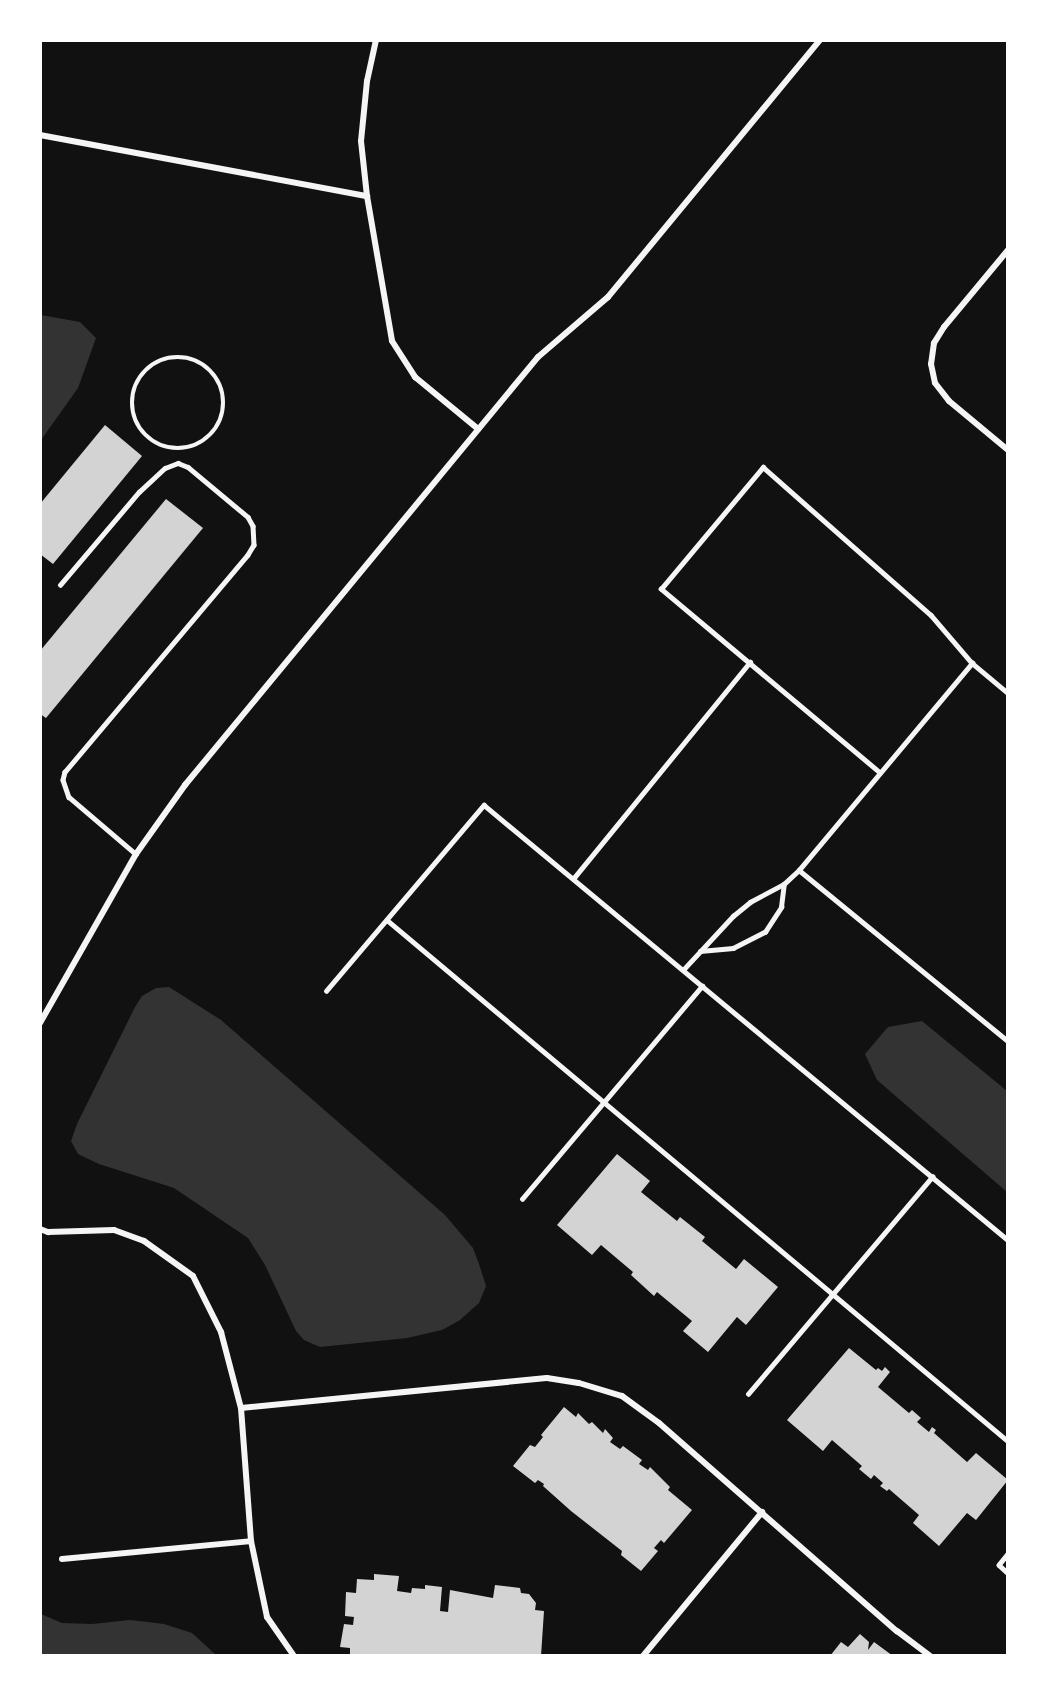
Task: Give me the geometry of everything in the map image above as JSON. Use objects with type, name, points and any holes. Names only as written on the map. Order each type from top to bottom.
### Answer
[{"type":"street","points":[[376,40],[367,81],[361,141],[367,195],[392,341],[415,377],[478,429]]},
{"type":"street","points":[[40,1023],[136,854],[185,785],[537,357],[608,297],[820,40]]},
{"type":"street","points":[[40,135],[367,195]]},
{"type":"street","points":[[1008,250],[944,327],[934,343],[931,364],[935,383],[949,401],[1008,450]]},
{"type":"street","points":[[40,1229],[48,1232],[114,1230],[144,1241],[193,1276],[221,1332],[241,1408],[251,1541],[267,1617],[294,1656]]},
{"type":"street","points":[[241,1408],[547,1378],[579,1383],[622,1396],[659,1423],[897,1631],[930,1656]]},
{"type":"street","points":[[642,1656],[762,1512]]},
{"type":"street","points":[[62,1559],[251,1541]]},
{"type":"lane","points":[[178,357],[193,359],[206,366],[216,376],[223,390],[225,404],[222,419],[214,432],[203,442],[178,449],[159,446],[146,437],[137,424],[132,409],[133,394],[139,379],[149,367],[163,360],[178,357]]},
{"type":"lane","points":[[178,449],[178,464]]},
{"type":"lane","points":[[60,585],[140,492],[165,468],[178,464],[188,467],[248,517],[253,526],[254,545],[65,772],[63,780],[69,797],[136,854]]},
{"type":"lane","points":[[880,773],[661,589],[763,467],[931,615],[972,663],[1008,693]]},
{"type":"lane","points":[[573,879],[750,662]]},
{"type":"lane","points":[[683,970],[718,930],[750,902],[784,884],[799,870],[972,663]]},
{"type":"lane","points":[[326,991],[484,805],[1008,1240]]},
{"type":"lane","points":[[799,870],[1008,1041]]},
{"type":"lane","points":[[700,951],[733,948],[765,932],[781,907],[784,884]]},
{"type":"lane","points":[[387,920],[1008,1441]]},
{"type":"lane","points":[[522,1199],[702,986]]},
{"type":"lane","points":[[748,1394],[932,1177]]},
{"type":"lane","points":[[1008,1554],[999,1565],[1008,1572]]},
{"type":"shaded area","points":[[41,315],[80,322],[96,338],[78,388],[41,440]]},
{"type":"shaded area","points":[[169,987],[221,1020],[445,1215],[473,1248],[486,1286],[479,1303],[460,1320],[442,1330],[407,1338],[320,1347],[304,1340],[296,1331],[265,1265],[248,1238],[174,1188],[99,1164],[78,1154],[71,1141],[77,1124],[135,1007],[142,996],[156,988]]},
{"type":"shaded area","points":[[922,1021],[1007,1091],[1007,1192],[877,1080],[865,1054],[888,1027]]},
{"type":"shaded area","points":[[41,1614],[62,1623],[92,1624],[130,1620],[164,1624],[192,1633],[216,1655],[41,1655]]},
{"type":"building","points":[[105,425],[142,456],[53,564],[40,554],[40,504]]},
{"type":"building","points":[[166,499],[203,528],[46,718],[40,714],[40,651]]},
{"type":"building","points":[[617,1154],[650,1181],[641,1192],[677,1221],[680,1217],[705,1237],[702,1241],[736,1269],[744,1259],[778,1287],[746,1325],[737,1317],[708,1352],[683,1331],[692,1321],[657,1292],[654,1296],[631,1275],[633,1272],[601,1245],[592,1255],[557,1225]]},
{"type":"building","points":[[849,1348],[876,1370],[878,1368],[882,1371],[885,1367],[890,1372],[878,1387],[909,1413],[912,1410],[921,1418],[917,1422],[929,1432],[932,1427],[936,1430],[934,1433],[967,1462],[976,1453],[1008,1480],[976,1520],[967,1513],[939,1546],[913,1523],[919,1515],[889,1489],[887,1491],[880,1486],[883,1483],[874,1475],[871,1479],[859,1469],[862,1466],[832,1440],[823,1451],[787,1420]]},
{"type":"building","points":[[564,1407],[576,1417],[578,1413],[589,1424],[592,1422],[603,1433],[605,1429],[613,1438],[610,1442],[620,1449],[623,1446],[642,1460],[639,1464],[648,1470],[650,1467],[670,1487],[668,1490],[692,1510],[664,1543],[661,1540],[654,1548],[658,1551],[641,1571],[621,1555],[622,1551],[571,1511],[543,1486],[544,1484],[538,1480],[535,1483],[513,1466],[530,1445],[535,1447],[543,1437],[541,1435]]},
{"type":"building","points":[[374,1574],[399,1576],[397,1591],[411,1593],[412,1588],[425,1589],[425,1585],[442,1587],[440,1611],[448,1612],[450,1590],[493,1598],[495,1585],[520,1588],[521,1593],[529,1594],[536,1603],[535,1610],[544,1611],[541,1656],[350,1656],[350,1648],[340,1647],[344,1624],[353,1625],[354,1617],[345,1616],[346,1592],[356,1593],[357,1579],[374,1580]]},
{"type":"building","points":[[860,1634],[869,1642],[868,1650],[874,1642],[893,1656],[830,1656],[841,1642],[848,1647]]}]
